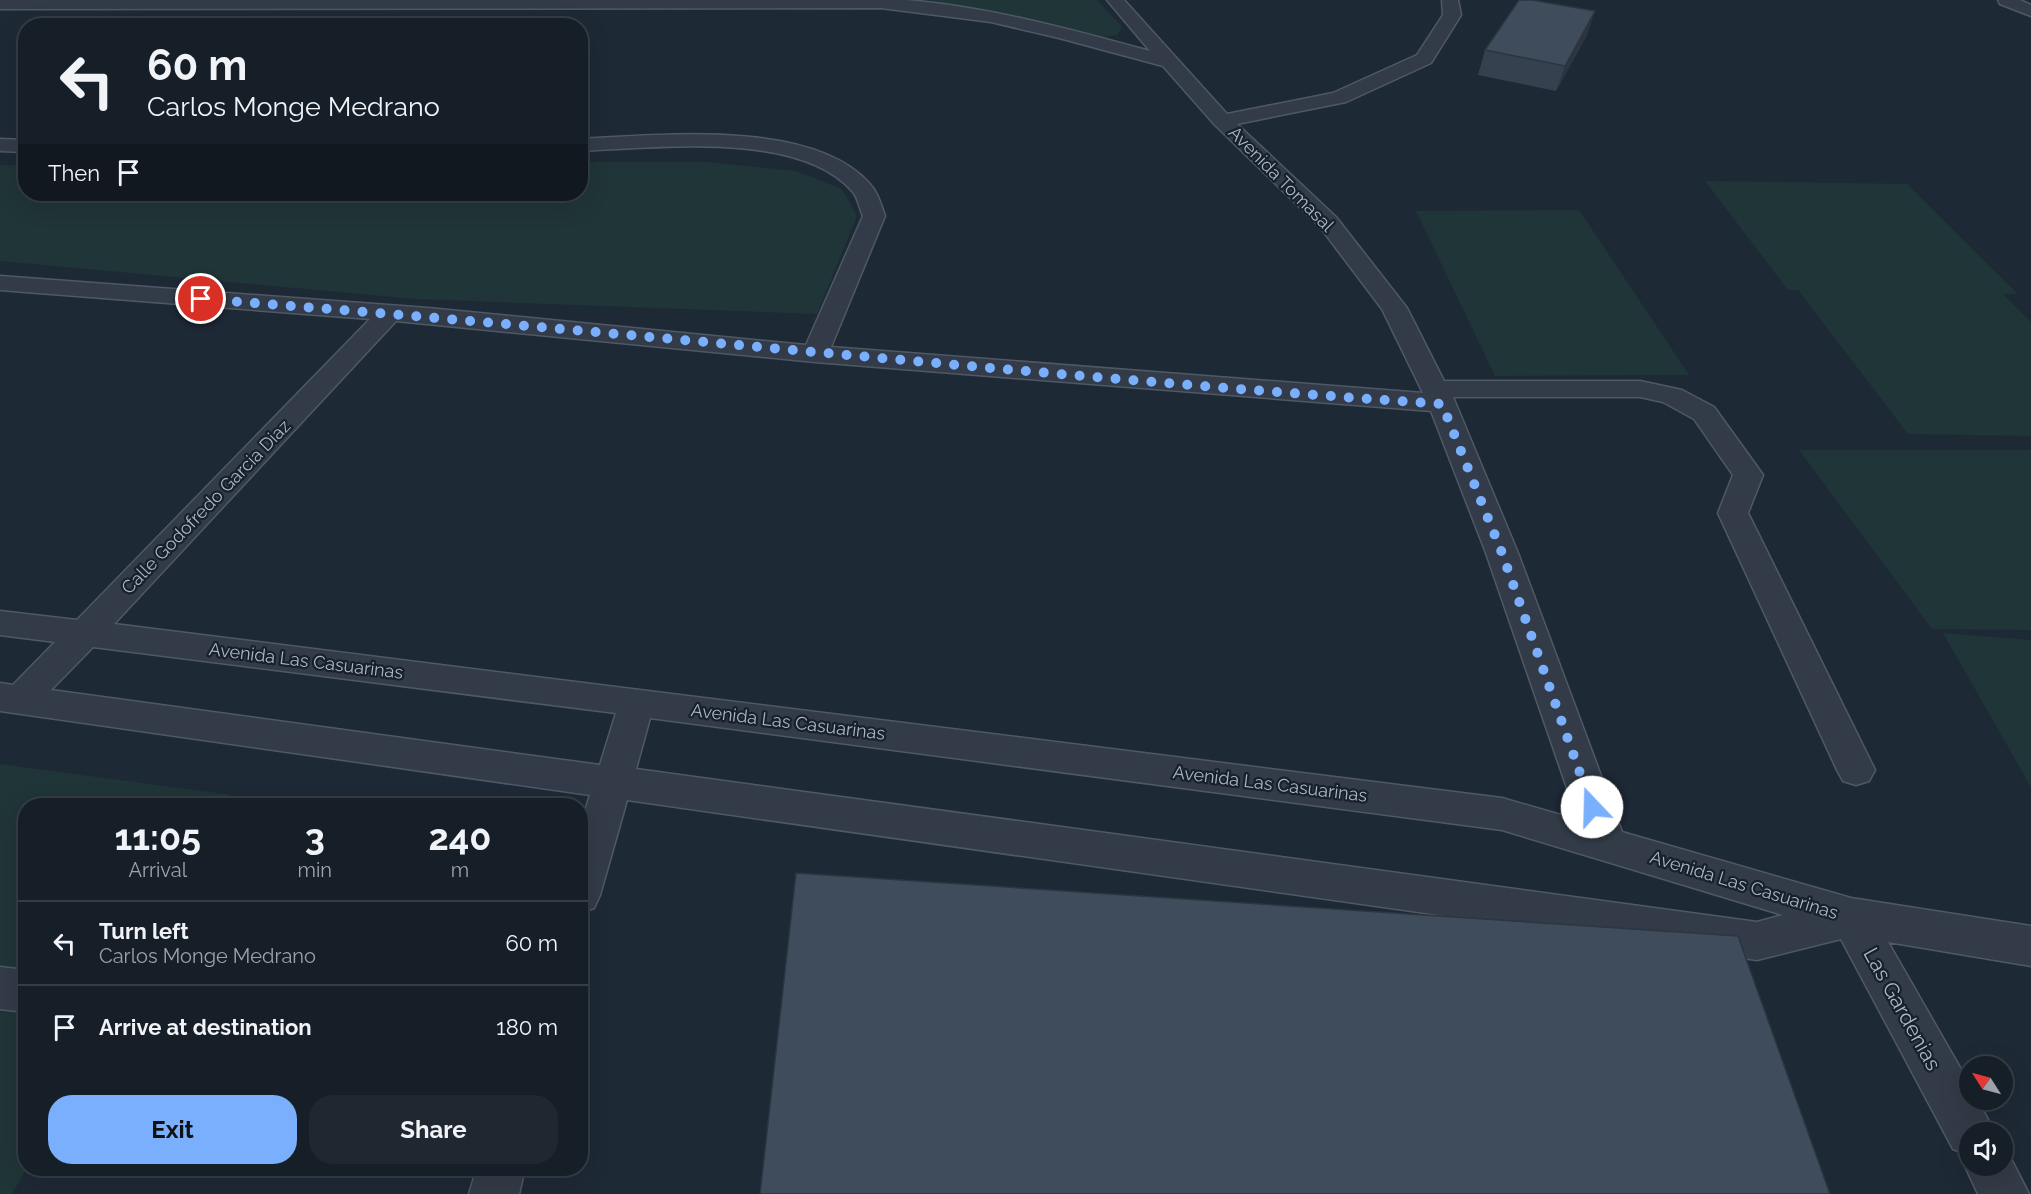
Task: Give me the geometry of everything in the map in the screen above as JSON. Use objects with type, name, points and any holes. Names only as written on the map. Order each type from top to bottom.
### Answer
[{"type":"street","name":"Avenida Tomasal","points":[[1114,0],[1222,121],[1328,222],[1394,308],[1438,396],[1502,553],[1585,788],[1607,843]]},
{"type":"street","points":[[1222,121],[1340,98],[1424,59],[1452,15],[1450,0]]},
{"type":"street","points":[[2006,0],[2031,11]]},
{"type":"street","points":[[0,4],[158,2],[534,10],[828,1],[929,6],[995,17],[1101,42],[1169,62]]},
{"type":"street","points":[[588,145],[713,141],[770,144],[814,157],[843,171],[861,188],[874,216],[815,354]]},
{"type":"street","points":[[0,146],[18,146]]},
{"type":"street","points":[[0,284],[390,313],[815,354],[1438,396],[1640,390],[1672,396],[1704,412],[1748,476],[1733,513],[1856,770]]},
{"type":"street","name":"Calle Godofredo Garcia Diaz","points":[[11,698],[86,633],[390,313]]},
{"type":"street","name":"Avenida Las Casuarinas","points":[[0,623],[637,702],[1502,814],[1851,916]]},
{"type":"street","name":"Avenida Las Casuarinas","points":[[11,698],[1757,941],[1851,916]]},
{"type":"street","points":[[588,868],[637,702]]},
{"type":"street","points":[[1851,916],[2031,946]]},
{"type":"street","name":"Las Gardenias","points":[[1851,916],[1964,1122]]},
{"type":"street","points":[[0,988],[18,991]]},
{"type":"street","points":[[494,1194],[499,1176]]},
{"type":"street","points":[[1994,1176],[2004,1194]]},
{"type":"green space","points":[[927,0],[1097,0],[1122,27],[1117,35],[1105,37],[1088,35],[1044,22]]},
{"type":"green space","points":[[588,162],[708,162],[796,171],[842,189],[857,216],[817,314],[416,299],[0,261],[0,165],[18,165],[18,201],[588,201]]},
{"type":"green space","points":[[1705,181],[1907,184],[2018,294],[2003,294],[2031,322],[2031,436],[1908,434],[1798,290],[1788,290]]},
{"type":"green space","points":[[1579,210],[1689,375],[1495,376],[1416,211]]},
{"type":"green space","points":[[1799,450],[2031,450],[2031,630],[1932,629]]},
{"type":"green space","points":[[1943,633],[2031,640],[2031,787]]},
{"type":"green space","points":[[0,764],[231,795],[229,798],[18,798],[18,1176],[22,1176],[12,1194],[0,1194]]},
{"type":"building","points":[[1519,0],[1532,0],[1595,11],[1565,66],[1485,50]]},
{"type":"building","points":[[796,873],[1738,936],[1830,1194],[760,1194]]},
{"type":"route","points":[[201,299],[428,316],[815,354],[1442,404],[1502,553],[1592,807]]}]
